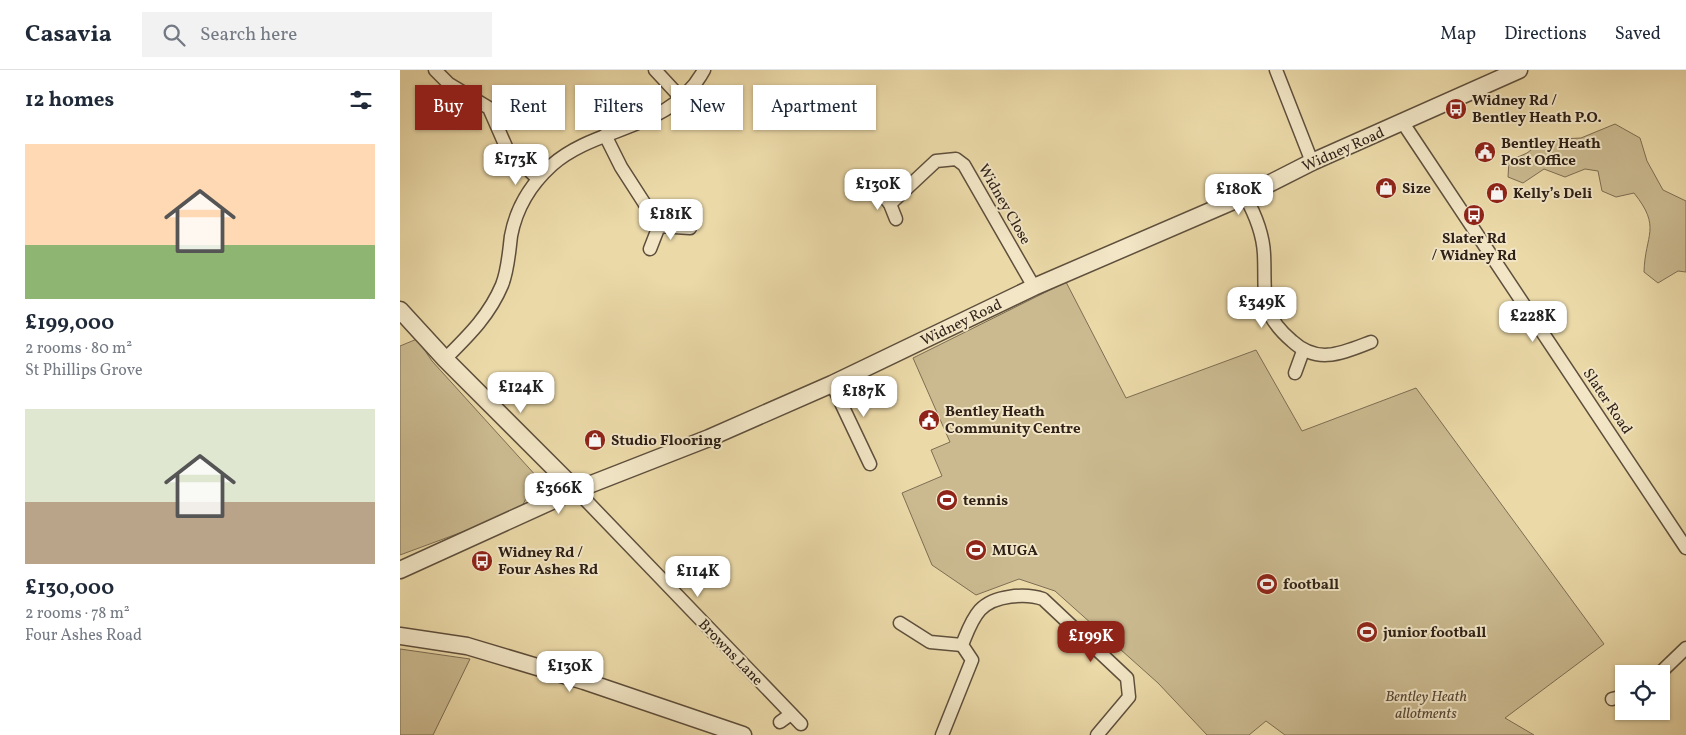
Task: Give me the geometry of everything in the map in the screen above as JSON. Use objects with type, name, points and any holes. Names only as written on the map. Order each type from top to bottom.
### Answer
[{"type":"street","points":[[435,70],[449,84],[489,108],[507,149],[538,180]]},
{"type":"street","points":[[655,70],[671,87]]},
{"type":"street","points":[[692,85],[704,70]]},
{"type":"street","points":[[1276,70],[1312,162]]},
{"type":"street","name":"Widney Road","points":[[400,570],[576,490],[709,438],[832,384],[1034,287],[1245,196],[1312,162],[1519,70]]},
{"type":"street","points":[[444,359],[478,326],[491,307],[503,283],[512,234],[519,209],[538,180],[552,164],[605,135],[638,125],[671,104]]},
{"type":"street","name":"Slater Road","points":[[1403,122],[1682,530],[1686,548]]},
{"type":"street","points":[[605,135],[621,167],[659,226]]},
{"type":"street","name":"Widney Close","points":[[890,204],[936,161],[956,159],[963,165],[1034,287]]},
{"type":"street","points":[[880,192],[890,204],[896,219]]},
{"type":"street","points":[[1245,196],[1257,216],[1264,253],[1263,284],[1266,305],[1275,326],[1303,351],[1326,356],[1340,354],[1371,342]]},
{"type":"street","points":[[659,226],[690,228]]},
{"type":"street","points":[[650,249],[659,226]]},
{"type":"street","name":"Browns Lane","points":[[400,310],[444,359],[576,490],[801,724]]},
{"type":"street","points":[[1295,373],[1303,351]]},
{"type":"street","points":[[832,384],[870,464]]},
{"type":"street","points":[[962,645],[972,621],[982,608],[1006,597],[1030,594],[1043,599],[1127,678],[1129,696],[1097,735]]},
{"type":"street","points":[[900,623],[930,642],[962,645]]},
{"type":"street","points":[[400,636],[467,646],[584,681],[743,735]]},
{"type":"street","points":[[942,735],[972,660],[962,645]]},
{"type":"street","points":[[1668,665],[1686,648]]},
{"type":"street","points":[[780,722],[791,714]]},
{"type":"green space","points":[[1615,124],[1640,138],[1647,161],[1663,190],[1686,201],[1686,272],[1678,271],[1658,283],[1644,272],[1650,223],[1643,205],[1634,193],[1616,197],[1602,191],[1598,171],[1585,169],[1565,177],[1544,169],[1523,183],[1508,177],[1509,161],[1527,153],[1539,144],[1561,139],[1581,138]]},
{"type":"green space","name":"Bentley Heath allotments","points":[[1066,282],[1126,398],[1256,350],[1302,431],[1416,388],[1604,644],[1505,718],[1534,735],[1285,735],[1266,721],[1249,735],[1207,735],[1158,683],[1055,591],[1019,579],[976,595],[932,565],[902,493],[942,476],[931,450],[950,442],[913,358]]},
{"type":"green space","points":[[417,339],[432,361],[538,478],[519,511],[400,555],[400,346]]},
{"type":"green space","points":[[400,649],[470,659],[433,735],[400,735]]},
{"type":"place","name":"Widney Rd / Bentley Heath P.O.","points":[[1456,109]]},
{"type":"place","name":"Bentley Heath Post Office","points":[[1485,152]]},
{"type":"place","name":"Size","points":[[1386,188]]},
{"type":"place","name":"Kelly’s Deli","points":[[1497,193]]},
{"type":"place","name":"Slater Rd / Widney Rd","points":[[1474,215]]},
{"type":"place","name":"Bentley Heath Community Centre","points":[[929,420]]},
{"type":"place","name":"Studio Flooring","points":[[595,440]]},
{"type":"place","name":"tennis","points":[[947,500]]},
{"type":"place","name":"MUGA","points":[[976,550]]},
{"type":"place","name":"Widney Rd / Four Ashes Rd","points":[[482,561]]},
{"type":"place","name":"football","points":[[1267,584]]},
{"type":"place","name":"junior football","points":[[1367,632]]}]
